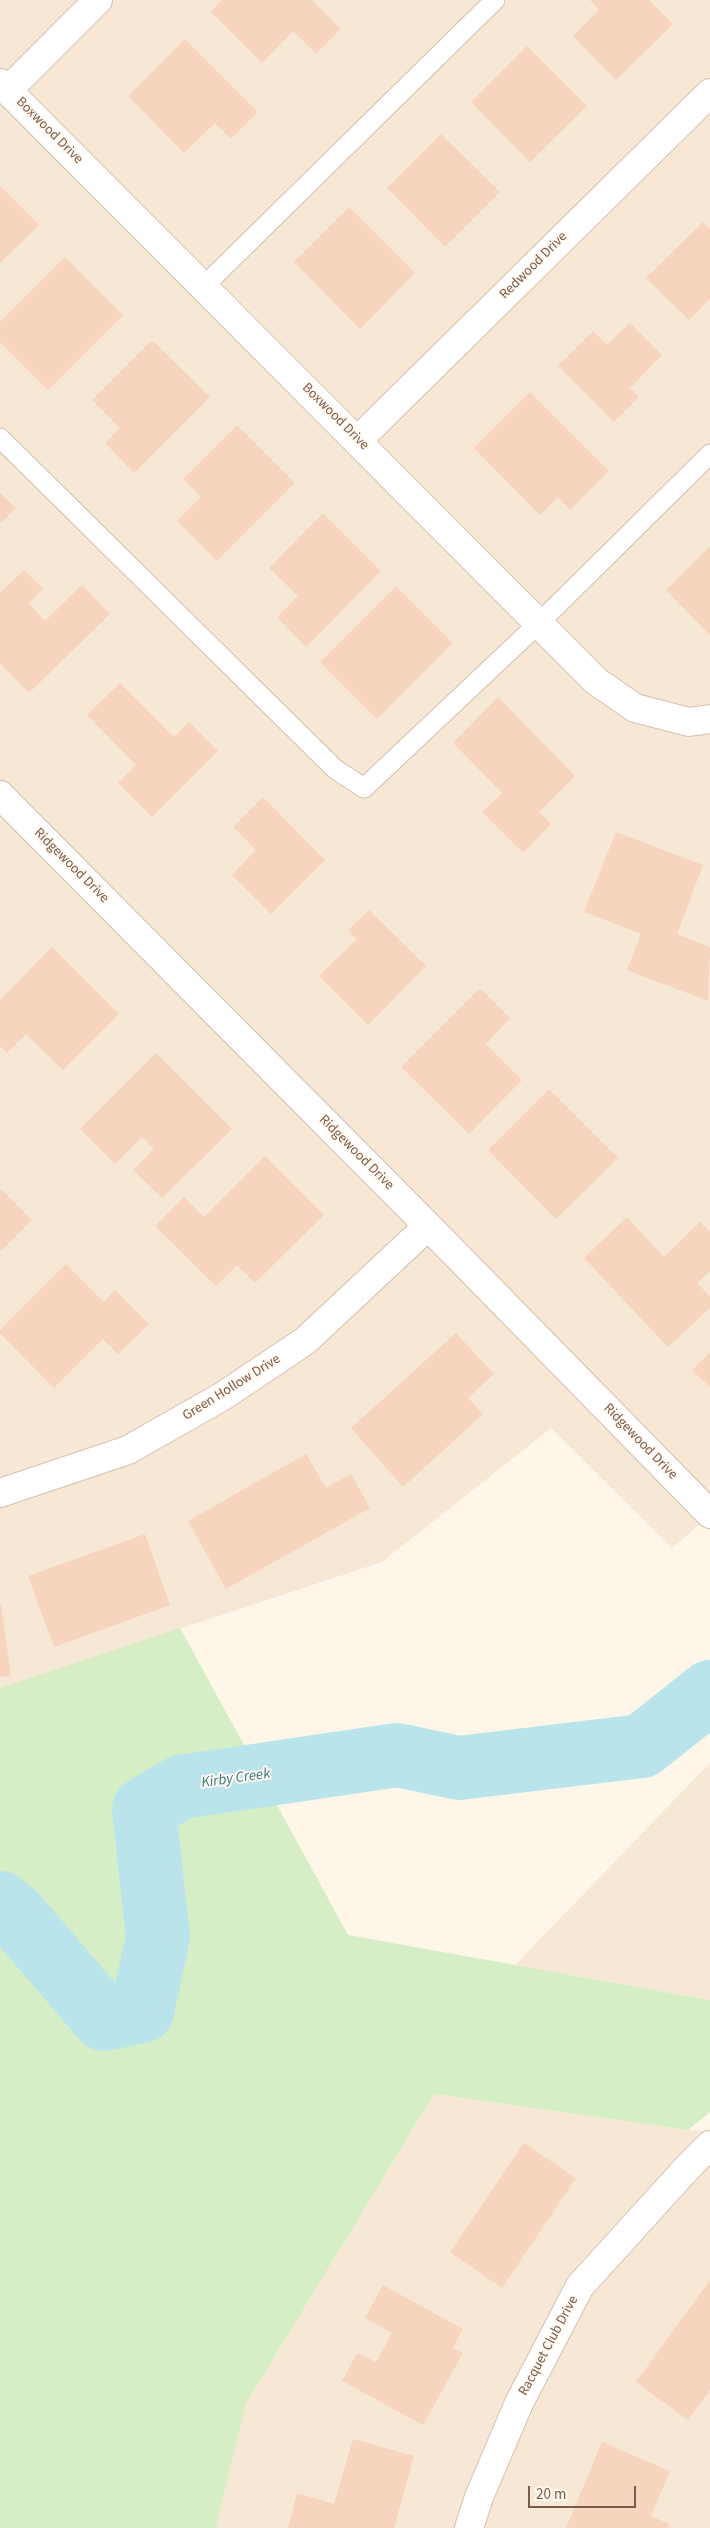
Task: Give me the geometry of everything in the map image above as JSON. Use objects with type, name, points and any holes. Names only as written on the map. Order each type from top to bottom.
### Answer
[{"type":"street","points":[[4,86],[98,0]]},
{"type":"street","name":"Boxwood Drive","points":[[4,86],[596,681],[635,708],[699,720]]},
{"type":"street","name":"Redwood Drive","points":[[358,440],[710,93]]},
{"type":"street","name":"Ridgewood Drive","points":[[0,795],[428,1226],[710,1514]]},
{"type":"street","name":"Green Hollow Drive","points":[[0,1493],[128,1450],[224,1396],[305,1341],[428,1226]]},
{"type":"street","name":"Racquet Club Drive","points":[[469,2528],[479,2497],[519,2403],[580,2286],[688,2166],[710,2146]]},
{"type":"lane","points":[[204,286],[495,0]]},
{"type":"lane","points":[[0,438],[335,769],[364,788],[539,623],[710,454]]},
{"type":"shaded area","points":[[0,0],[710,0],[710,1515],[672,1548],[551,1428],[382,1562],[0,1688]]},
{"type":"shaded area","points":[[710,1763],[710,2000],[515,1965]]},
{"type":"shaded area","points":[[434,2094],[688,2130],[710,2131],[710,2528],[216,2528],[246,2404]]},
{"type":"green space","points":[[180,1628],[348,1935],[710,2000],[710,2112],[688,2130],[434,2094],[246,2404],[216,2528],[0,2528],[0,1688]]},
{"type":"building","points":[[222,0],[312,0],[341,29],[316,54],[293,31],[262,63],[211,12]]},
{"type":"building","points":[[590,0],[649,0],[673,24],[616,80],[573,36],[599,10]]},
{"type":"building","points":[[185,39],[258,112],[231,139],[215,123],[184,153],[128,96]]},
{"type":"building","points":[[527,46],[587,106],[530,162],[471,102]]},
{"type":"building","points":[[441,134],[500,192],[445,247],[387,188]]},
{"type":"building","points":[[0,186],[39,225],[0,263]]},
{"type":"building","points":[[349,207],[415,273],[360,329],[294,262]]},
{"type":"building","points":[[703,222],[710,229],[710,299],[689,320],[646,278]]},
{"type":"building","points":[[65,257],[123,315],[48,390],[0,342],[0,322]]},
{"type":"building","points":[[630,323],[662,355],[630,388],[639,397],[614,422],[558,366],[593,331],[607,345]]},
{"type":"building","points":[[152,340],[210,397],[134,473],[105,443],[120,428],[92,400]]},
{"type":"building","points":[[530,392],[609,471],[570,510],[558,497],[540,515],[474,448]]},
{"type":"building","points":[[237,425],[295,483],[217,561],[177,521],[201,497],[183,479]]},
{"type":"building","points":[[0,493],[16,508],[0,524]]},
{"type":"building","points":[[323,513],[381,571],[306,647],[277,617],[298,596],[269,568]]},
{"type":"building","points":[[710,546],[710,635],[666,590]]},
{"type":"building","points":[[24,570],[43,589],[29,603],[45,621],[82,585],[110,614],[29,693],[0,663],[0,593]]},
{"type":"building","points":[[396,586],[453,643],[377,719],[320,662]]},
{"type":"building","points":[[120,683],[174,737],[189,722],[218,751],[152,817],[118,783],[136,765],[87,715]]},
{"type":"building","points":[[498,697],[575,776],[539,812],[551,824],[523,853],[482,812],[502,793],[453,743]]},
{"type":"building","points":[[263,797],[325,860],[271,914],[232,875],[256,850],[233,827]]},
{"type":"building","points":[[616,832],[703,865],[677,934],[710,947],[708,1001],[627,970],[641,934],[584,912]]},
{"type":"building","points":[[369,910],[426,966],[368,1025],[319,976],[357,939],[348,930]]},
{"type":"building","points":[[52,947],[119,1014],[63,1070],[26,1034],[7,1053],[0,1046],[0,1000]]},
{"type":"building","points":[[480,988],[510,1018],[486,1044],[522,1080],[469,1134],[401,1067]]},
{"type":"building","points":[[156,1053],[232,1129],[162,1198],[133,1170],[154,1149],[142,1137],[115,1164],[80,1129]]},
{"type":"building","points":[[549,1089],[618,1158],[556,1219],[488,1150]]},
{"type":"building","points":[[265,1156],[324,1215],[255,1283],[237,1265],[216,1286],[155,1226],[184,1197],[204,1217]]},
{"type":"building","points":[[0,1188],[32,1220],[0,1252]]},
{"type":"building","points":[[627,1217],[664,1257],[700,1222],[710,1232],[710,1271],[697,1283],[710,1297],[710,1308],[668,1347],[584,1258]]},
{"type":"building","points":[[66,1264],[104,1302],[115,1290],[149,1324],[118,1354],[103,1339],[54,1388],[0,1333],[0,1330]]},
{"type":"building","points":[[456,1333],[494,1374],[468,1398],[483,1414],[403,1487],[351,1428]]},
{"type":"building","points":[[710,1352],[710,1387],[692,1370]]},
{"type":"building","points":[[306,1454],[326,1488],[351,1474],[370,1508],[226,1589],[188,1521]]},
{"type":"building","points":[[145,1534],[170,1605],[54,1647],[28,1576]]},
{"type":"building","points":[[0,1606],[11,1676],[0,1677]]},
{"type":"building","points":[[524,2143],[576,2178],[502,2288],[450,2252]]},
{"type":"building","points":[[710,2280],[710,2390],[688,2420],[636,2382]]},
{"type":"building","points":[[383,2285],[463,2329],[453,2348],[463,2353],[423,2425],[342,2381],[357,2353],[376,2362],[392,2333],[365,2318]]},
{"type":"building","points":[[353,2439],[414,2456],[394,2528],[288,2528],[297,2493],[334,2504]]},
{"type":"building","points":[[602,2442],[670,2471],[651,2516],[669,2524],[668,2528],[566,2528]]},
{"type":"waterway","name":"Kirby Creek","points":[[0,1903],[15,1915],[104,2019],[142,2011],[158,1937],[144,1809],[181,1787],[397,1755],[459,1768],[642,1746],[710,1692]]}]
